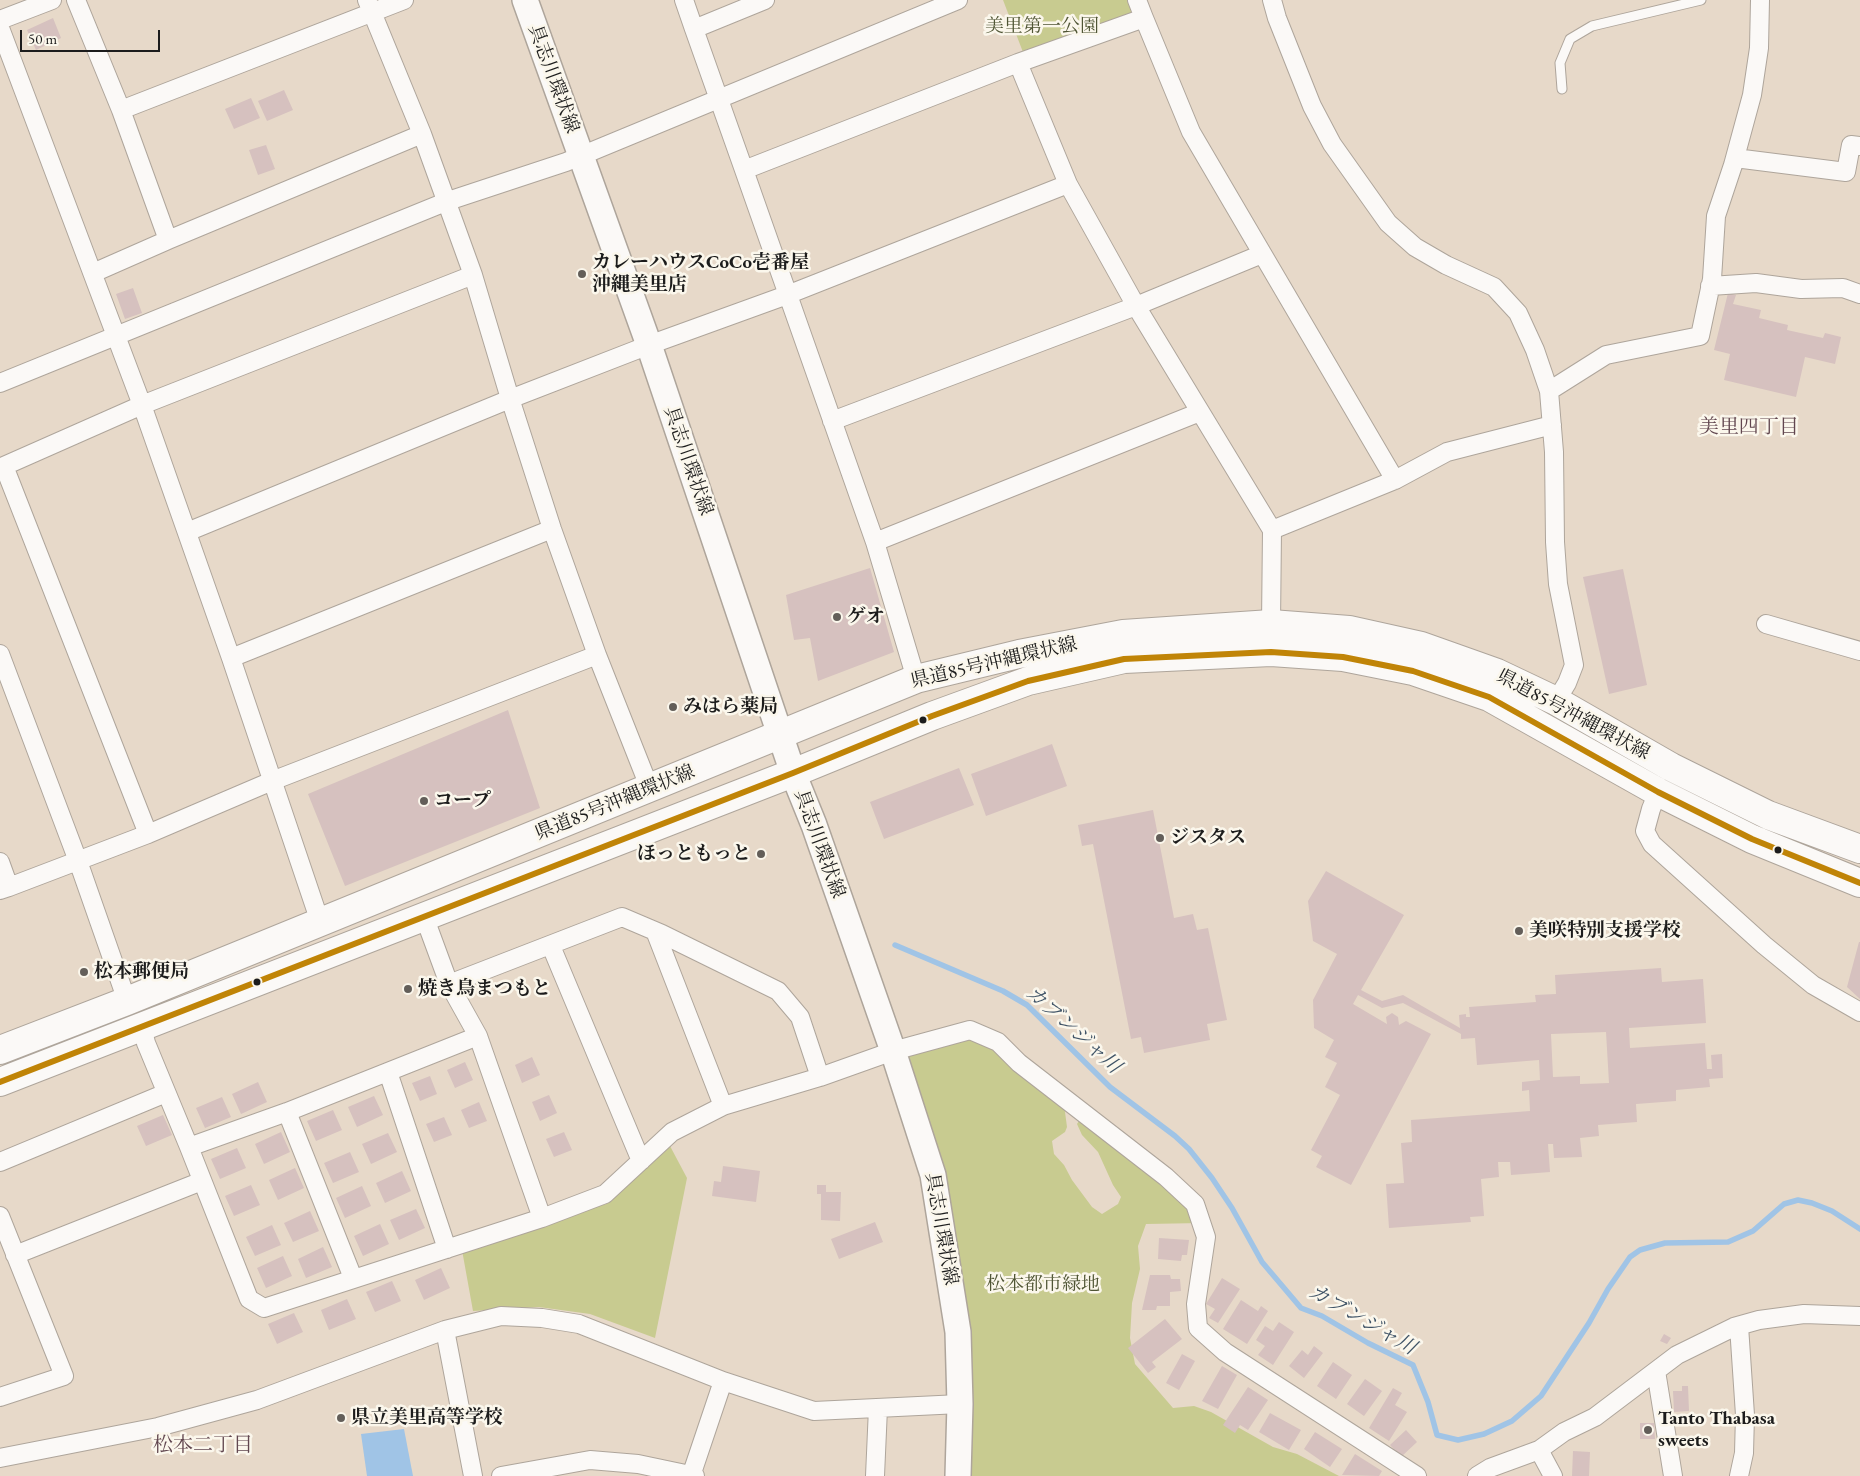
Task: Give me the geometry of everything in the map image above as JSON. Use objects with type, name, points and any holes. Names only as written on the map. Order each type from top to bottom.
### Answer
[{"type":"main road","name":"具志川環状線","points":[[525,0],[649,345],[793,773],[814,825],[893,1051],[933,1175],[958,1332],[960,1404],[958,1476]]},
{"type":"main road","name":"県道85号沖縄環状線","points":[[0,1050],[127,1001],[916,679],[1019,654],[1123,634],[1271,624],[1349,630],[1421,646],[1497,673],[1556,701],[1671,767],[1759,810],[1860,849]]},
{"type":"main road","name":"県道85号沖縄環状線","points":[[0,1082],[793,773],[932,716],[1028,681],[1124,660],[1271,652],[1343,657],[1413,671],[1489,697],[1658,792],[1752,839],[1860,883]]},
{"type":"street","points":[[0,20],[52,0]]},
{"type":"street","points":[[76,0],[121,110],[168,240]]},
{"type":"street","points":[[121,110],[369,6],[404,0]]},
{"type":"street","points":[[684,0],[875,542],[916,679]]},
{"type":"street","points":[[694,28],[765,0]]},
{"type":"street","points":[[0,383],[448,201],[581,156],[958,0]]},
{"type":"street","points":[[1137,0],[1191,132],[1395,480]]},
{"type":"street","points":[[1272,0],[1277,18],[1312,106],[1332,144],[1388,224],[1415,247],[1446,265],[1494,287],[1518,313],[1535,350],[1549,391],[1554,452],[1555,542],[1558,584],[1574,665],[1556,701]]},
{"type":"street","points":[[1549,391],[1606,355],[1700,336],[1710,286],[1716,216],[1735,158],[1752,95],[1758,48],[1760,0]]},
{"type":"street","points":[[369,6],[448,201],[552,529],[597,654],[650,789]]},
{"type":"street","points":[[744,170],[1018,63],[1144,18]]},
{"type":"street","points":[[0,28],[142,405],[231,658],[320,922]]},
{"type":"street","points":[[1018,63],[1068,184],[1136,306],[1272,530],[1271,624]]},
{"type":"street","points":[[93,273],[422,134]]},
{"type":"street","points":[[1735,158],[1846,172],[1851,145],[1860,146]]},
{"type":"street","points":[[187,532],[510,399],[649,345],[787,295],[1068,184]]},
{"type":"street","points":[[832,422],[1136,306],[1262,254]]},
{"type":"street","points":[[148,834],[2,466],[142,405],[473,275]]},
{"type":"street","points":[[1710,286],[1756,283],[1801,289],[1843,288],[1860,294]]},
{"type":"street","points":[[875,542],[1200,412]]},
{"type":"street","points":[[1272,530],[1395,480],[1447,452],[1552,424]]},
{"type":"street","points":[[231,658],[552,529]]},
{"type":"street","points":[[1766,624],[1860,651]]},
{"type":"street","points":[[0,654],[78,861],[127,1001]]},
{"type":"street","points":[[0,862],[4,889],[148,834],[272,781],[597,654]]},
{"type":"street","points":[[1658,792],[1645,831],[1652,844],[1764,945],[1813,985],[1860,1012]]},
{"type":"street","points":[[424,916],[449,984],[478,1036],[542,1218]]},
{"type":"street","points":[[449,984],[622,917],[778,991],[800,1017],[820,1076]]},
{"type":"street","points":[[655,931],[724,1106]]},
{"type":"street","points":[[551,946],[641,1161]]},
{"type":"street","points":[[142,1027],[146,1043],[249,1299],[264,1308],[542,1218],[605,1194],[672,1132],[724,1106],[893,1051],[970,1030],[998,1042],[1019,1063],[1166,1178],[1195,1204],[1206,1237],[1196,1304],[1198,1328],[1225,1352],[1416,1476]]},
{"type":"street","points":[[189,1146],[287,1112],[478,1036]]},
{"type":"street","points":[[388,1072],[447,1249]]},
{"type":"street","points":[[0,1162],[166,1093]]},
{"type":"street","points":[[287,1112],[353,1278]]},
{"type":"street","points":[[15,1254],[202,1181]]},
{"type":"street","points":[[0,1216],[64,1376],[0,1397]]},
{"type":"street","points":[[1477,1476],[1490,1468],[1539,1450],[1564,1432],[1595,1417],[1677,1355],[1739,1326],[1760,1320],[1804,1314],[1860,1316]]},
{"type":"street","points":[[0,1458],[158,1427],[257,1400],[445,1330],[501,1316],[542,1318],[579,1324],[723,1381],[814,1411],[960,1404]]},
{"type":"street","points":[[1739,1326],[1745,1415],[1744,1453],[1739,1476]]},
{"type":"street","points":[[445,1330],[473,1476]]},
{"type":"street","points":[[1656,1371],[1673,1476]]},
{"type":"street","points":[[501,1476],[590,1460],[638,1464],[693,1476],[723,1381]]},
{"type":"street","points":[[875,1476],[878,1408]]},
{"type":"street","points":[[1539,1450],[1553,1476]]},
{"type":"lane","points":[[1562,89],[1560,64],[1570,39],[1592,26],[1702,0]]},
{"type":"green space","name":"美里第一公園","points":[[1003,0],[1137,0],[1144,18],[1026,60]]},
{"type":"green space","name":"松本都市緑地","points":[[970,1030],[1063,1097],[1067,1127],[1065,1132],[1052,1141],[1054,1154],[1064,1165],[1072,1180],[1092,1207],[1102,1214],[1118,1204],[1121,1197],[1113,1185],[1098,1152],[1082,1135],[1077,1124],[1084,1113],[1166,1177],[1202,1223],[1146,1224],[1138,1246],[1140,1269],[1132,1303],[1130,1338],[1135,1364],[1173,1408],[1194,1406],[1211,1412],[1273,1447],[1297,1454],[1339,1476],[958,1476],[958,1332],[893,1051]]},
{"type":"green space","points":[[670,1146],[687,1178],[655,1338],[590,1314],[539,1307],[473,1311],[462,1250],[606,1204]]},
{"type":"water","points":[[404,1429],[413,1476],[367,1476],[361,1434]]},
{"type":"building","points":[[53,18],[61,38],[36,50],[27,30]]},
{"type":"building","points":[[284,90],[293,110],[267,121],[258,101]]},
{"type":"building","points":[[251,98],[260,118],[234,129],[225,109]]},
{"type":"building","points":[[266,145],[275,169],[258,175],[249,150]]},
{"type":"building","points":[[133,288],[142,313],[125,319],[116,294]]},
{"type":"building","points":[[1728,293],[1736,295],[1733,304],[1761,310],[1759,318],[1788,325],[1787,330],[1823,338],[1825,333],[1841,337],[1835,364],[1805,357],[1796,397],[1724,380],[1730,354],[1714,350]]},
{"type":"building","name":"ゲオ","points":[[870,568],[894,652],[818,681],[810,638],[794,640],[786,595]]},
{"type":"building","points":[[1623,569],[1647,685],[1609,694],[1583,577]]},
{"type":"building","name":"コープ","points":[[508,710],[540,808],[345,886],[308,794]]},
{"type":"building","points":[[1052,744],[1067,786],[986,816],[971,774]]},
{"type":"building","points":[[959,768],[974,805],[884,839],[870,802]]},
{"type":"building","points":[[1153,810],[1174,918],[1193,914],[1197,930],[1208,928],[1227,1020],[1207,1024],[1210,1040],[1144,1053],[1141,1037],[1131,1039],[1093,844],[1082,846],[1078,825]]},
{"type":"building","points":[[1326,871],[1404,915],[1361,990],[1382,1001],[1403,995],[1460,1028],[1459,1015],[1466,1014],[1466,1017],[1470,1017],[1469,1007],[1536,1002],[1535,995],[1556,994],[1555,975],[1661,968],[1662,982],[1703,979],[1706,1023],[1629,1028],[1630,1048],[1705,1043],[1707,1069],[1712,1069],[1711,1055],[1722,1054],[1723,1078],[1709,1079],[1710,1087],[1676,1090],[1676,1101],[1636,1104],[1637,1122],[1598,1125],[1599,1136],[1580,1138],[1582,1157],[1554,1158],[1553,1144],[1548,1144],[1550,1172],[1511,1175],[1510,1162],[1498,1162],[1499,1177],[1481,1179],[1484,1216],[1470,1217],[1471,1222],[1389,1228],[1386,1184],[1404,1183],[1401,1143],[1412,1142],[1411,1120],[1530,1111],[1529,1090],[1522,1091],[1522,1082],[1540,1080],[1539,1060],[1477,1065],[1475,1038],[1461,1039],[1461,1034],[1403,1003],[1382,1008],[1358,995],[1353,1004],[1387,1024],[1386,1017],[1392,1013],[1398,1017],[1399,1025],[1406,1021],[1431,1034],[1351,1185],[1316,1167],[1322,1156],[1311,1150],[1340,1095],[1325,1087],[1337,1063],[1325,1057],[1334,1040],[1314,1028],[1313,1000],[1337,954],[1313,941],[1308,901]],"holes":[[[1606,1032],[1609,1083],[1580,1084],[1580,1076],[1553,1077],[1551,1034]]]},
{"type":"building","points":[[1860,942],[1860,999],[1847,987]]},
{"type":"building","points":[[532,1057],[540,1075],[522,1083],[515,1065]]},
{"type":"building","points":[[465,1062],[473,1080],[455,1088],[447,1070]]},
{"type":"building","points":[[430,1076],[437,1094],[420,1101],[412,1083]]},
{"type":"building","points":[[258,1082],[267,1102],[241,1114],[232,1094]]},
{"type":"building","points":[[549,1095],[557,1113],[540,1121],[532,1102]]},
{"type":"building","points":[[374,1096],[383,1115],[357,1127],[348,1107]]},
{"type":"building","points":[[222,1097],[231,1117],[205,1128],[196,1108]]},
{"type":"building","points":[[479,1102],[487,1121],[469,1128],[461,1110]]},
{"type":"building","points":[[333,1110],[342,1130],[316,1141],[307,1121]]},
{"type":"building","points":[[163,1115],[172,1135],[146,1146],[137,1126]]},
{"type":"building","points":[[444,1117],[452,1135],[434,1142],[426,1124]]},
{"type":"building","points":[[281,1132],[290,1152],[264,1164],[255,1144]]},
{"type":"building","points":[[564,1132],[572,1150],[554,1157],[546,1139]]},
{"type":"building","points":[[388,1133],[397,1152],[371,1164],[362,1144]]},
{"type":"building","points":[[237,1148],[246,1168],[220,1179],[211,1159]]},
{"type":"building","points":[[350,1152],[359,1172],[333,1183],[324,1163]]},
{"type":"building","points":[[723,1166],[760,1171],[756,1202],[712,1196],[714,1181],[721,1182]]},
{"type":"building","points":[[295,1168],[304,1188],[278,1200],[269,1180]]},
{"type":"building","points":[[402,1171],[411,1191],[385,1203],[376,1183]]},
{"type":"building","points":[[251,1185],[260,1205],[234,1216],[225,1196]]},
{"type":"building","points":[[817,1185],[826,1185],[826,1192],[841,1192],[840,1221],[821,1220],[821,1194],[817,1194]]},
{"type":"building","points":[[362,1186],[371,1206],[345,1218],[336,1198]]},
{"type":"building","points":[[416,1209],[425,1228],[399,1240],[390,1220]]},
{"type":"building","points":[[310,1211],[319,1231],[293,1242],[284,1223]]},
{"type":"building","points":[[875,1222],[883,1242],[839,1259],[831,1239]]},
{"type":"building","points":[[380,1224],[389,1244],[363,1256],[354,1236]]},
{"type":"building","points":[[272,1225],[281,1245],[255,1256],[246,1237]]},
{"type":"building","points":[[1159,1238],[1189,1240],[1187,1255],[1182,1255],[1181,1261],[1158,1259]]},
{"type":"building","points":[[323,1247],[332,1267],[306,1278],[298,1259]]},
{"type":"building","points":[[283,1256],[292,1276],[266,1288],[257,1268]]},
{"type":"building","points":[[441,1268],[450,1288],[424,1300],[415,1280]]},
{"type":"building","points":[[1150,1275],[1170,1275],[1171,1279],[1180,1279],[1181,1291],[1170,1292],[1170,1306],[1157,1306],[1156,1310],[1142,1310]]},
{"type":"building","points":[[1222,1278],[1240,1289],[1218,1323],[1209,1318],[1215,1309],[1206,1304]]},
{"type":"building","points":[[392,1281],[401,1301],[375,1312],[366,1292]]},
{"type":"building","points":[[347,1299],[356,1319],[329,1330],[321,1310]]},
{"type":"building","points":[[1241,1300],[1258,1311],[1261,1306],[1268,1311],[1247,1344],[1223,1329]]},
{"type":"building","points":[[294,1313],[303,1332],[277,1344],[268,1324]]},
{"type":"building","points":[[1165,1319],[1182,1339],[1152,1362],[1156,1367],[1148,1373],[1128,1348]]},
{"type":"building","points":[[1279,1322],[1294,1332],[1273,1365],[1258,1355],[1265,1346],[1256,1340],[1265,1326],[1273,1331]]},
{"type":"building","points":[[1664,1334],[1671,1338],[1667,1344],[1660,1341]]},
{"type":"building","points":[[1314,1346],[1323,1353],[1304,1378],[1289,1366],[1302,1350],[1308,1355]]},
{"type":"building","points":[[1182,1354],[1195,1361],[1179,1390],[1166,1383]]},
{"type":"building","points":[[1333,1362],[1352,1375],[1336,1399],[1317,1386]]},
{"type":"building","points":[[1222,1366],[1237,1375],[1218,1409],[1202,1401]]},
{"type":"building","points":[[1365,1379],[1382,1391],[1364,1416],[1347,1404]]},
{"type":"building","points":[[1682,1386],[1688,1386],[1689,1411],[1674,1412],[1673,1391],[1682,1391]]},
{"type":"building","points":[[1248,1387],[1268,1400],[1248,1430],[1240,1425],[1235,1433],[1223,1425]]},
{"type":"building","points":[[1393,1388],[1402,1393],[1395,1405],[1407,1412],[1389,1441],[1369,1428]]},
{"type":"building","points":[[1270,1413],[1301,1430],[1289,1450],[1259,1432]]},
{"type":"building","points":[[1640,1423],[1654,1423],[1655,1439],[1640,1439]]},
{"type":"building","points":[[1406,1430],[1417,1442],[1401,1457],[1390,1445]]},
{"type":"building","points":[[1315,1432],[1342,1449],[1330,1467],[1304,1449]]},
{"type":"building","points":[[1573,1451],[1590,1452],[1589,1476],[1572,1476]]},
{"type":"building","points":[[1355,1454],[1382,1471],[1379,1476],[1342,1475]]},
{"type":"waterway","name":"カブンジャ川","points":[[895,945],[1003,991],[1027,1005],[1110,1087],[1175,1136],[1189,1149],[1212,1178],[1232,1208],[1262,1262],[1301,1308],[1322,1316],[1368,1343],[1413,1365],[1428,1402],[1437,1435],[1458,1440],[1484,1434],[1512,1421],[1541,1396],[1589,1323],[1608,1289],[1630,1257],[1640,1250],[1665,1243],[1728,1242],[1753,1231],[1784,1204],[1798,1200],[1832,1211],[1860,1229]]},
{"type":"transit line","points":[[0,1082],[793,773],[932,716],[1028,681],[1124,659],[1271,652],[1343,657],[1413,671],[1489,697],[1658,792],[1752,839],[1860,883]]},
{"type":"place","name":"カレーハウスCoCo壱番屋 沖縄美里店","points":[[582,274]]},
{"type":"place","name":"ゲオ","points":[[837,617]]},
{"type":"place","name":"みはら薬局","points":[[673,707]]},
{"type":"place","name":"コープ","points":[[424,801]]},
{"type":"place","name":"ジスタス","points":[[1160,838]]},
{"type":"place","name":"ほっともっと","points":[[761,854]]},
{"type":"place","name":"美咲特別支援学校","points":[[1519,931]]},
{"type":"place","name":"松本郵便局","points":[[84,972]]},
{"type":"place","name":"焼き鳥まつもと","points":[[408,989]]},
{"type":"place","name":"県立美里高等学校","points":[[341,1418]]},
{"type":"place","name":"Tanto Thabasa sweets","points":[[1648,1430]]},
{"type":"district","name":"美里四丁目","points":[[1749,428]]},
{"type":"district","name":"松本二丁目","points":[[203,1446]]}]
